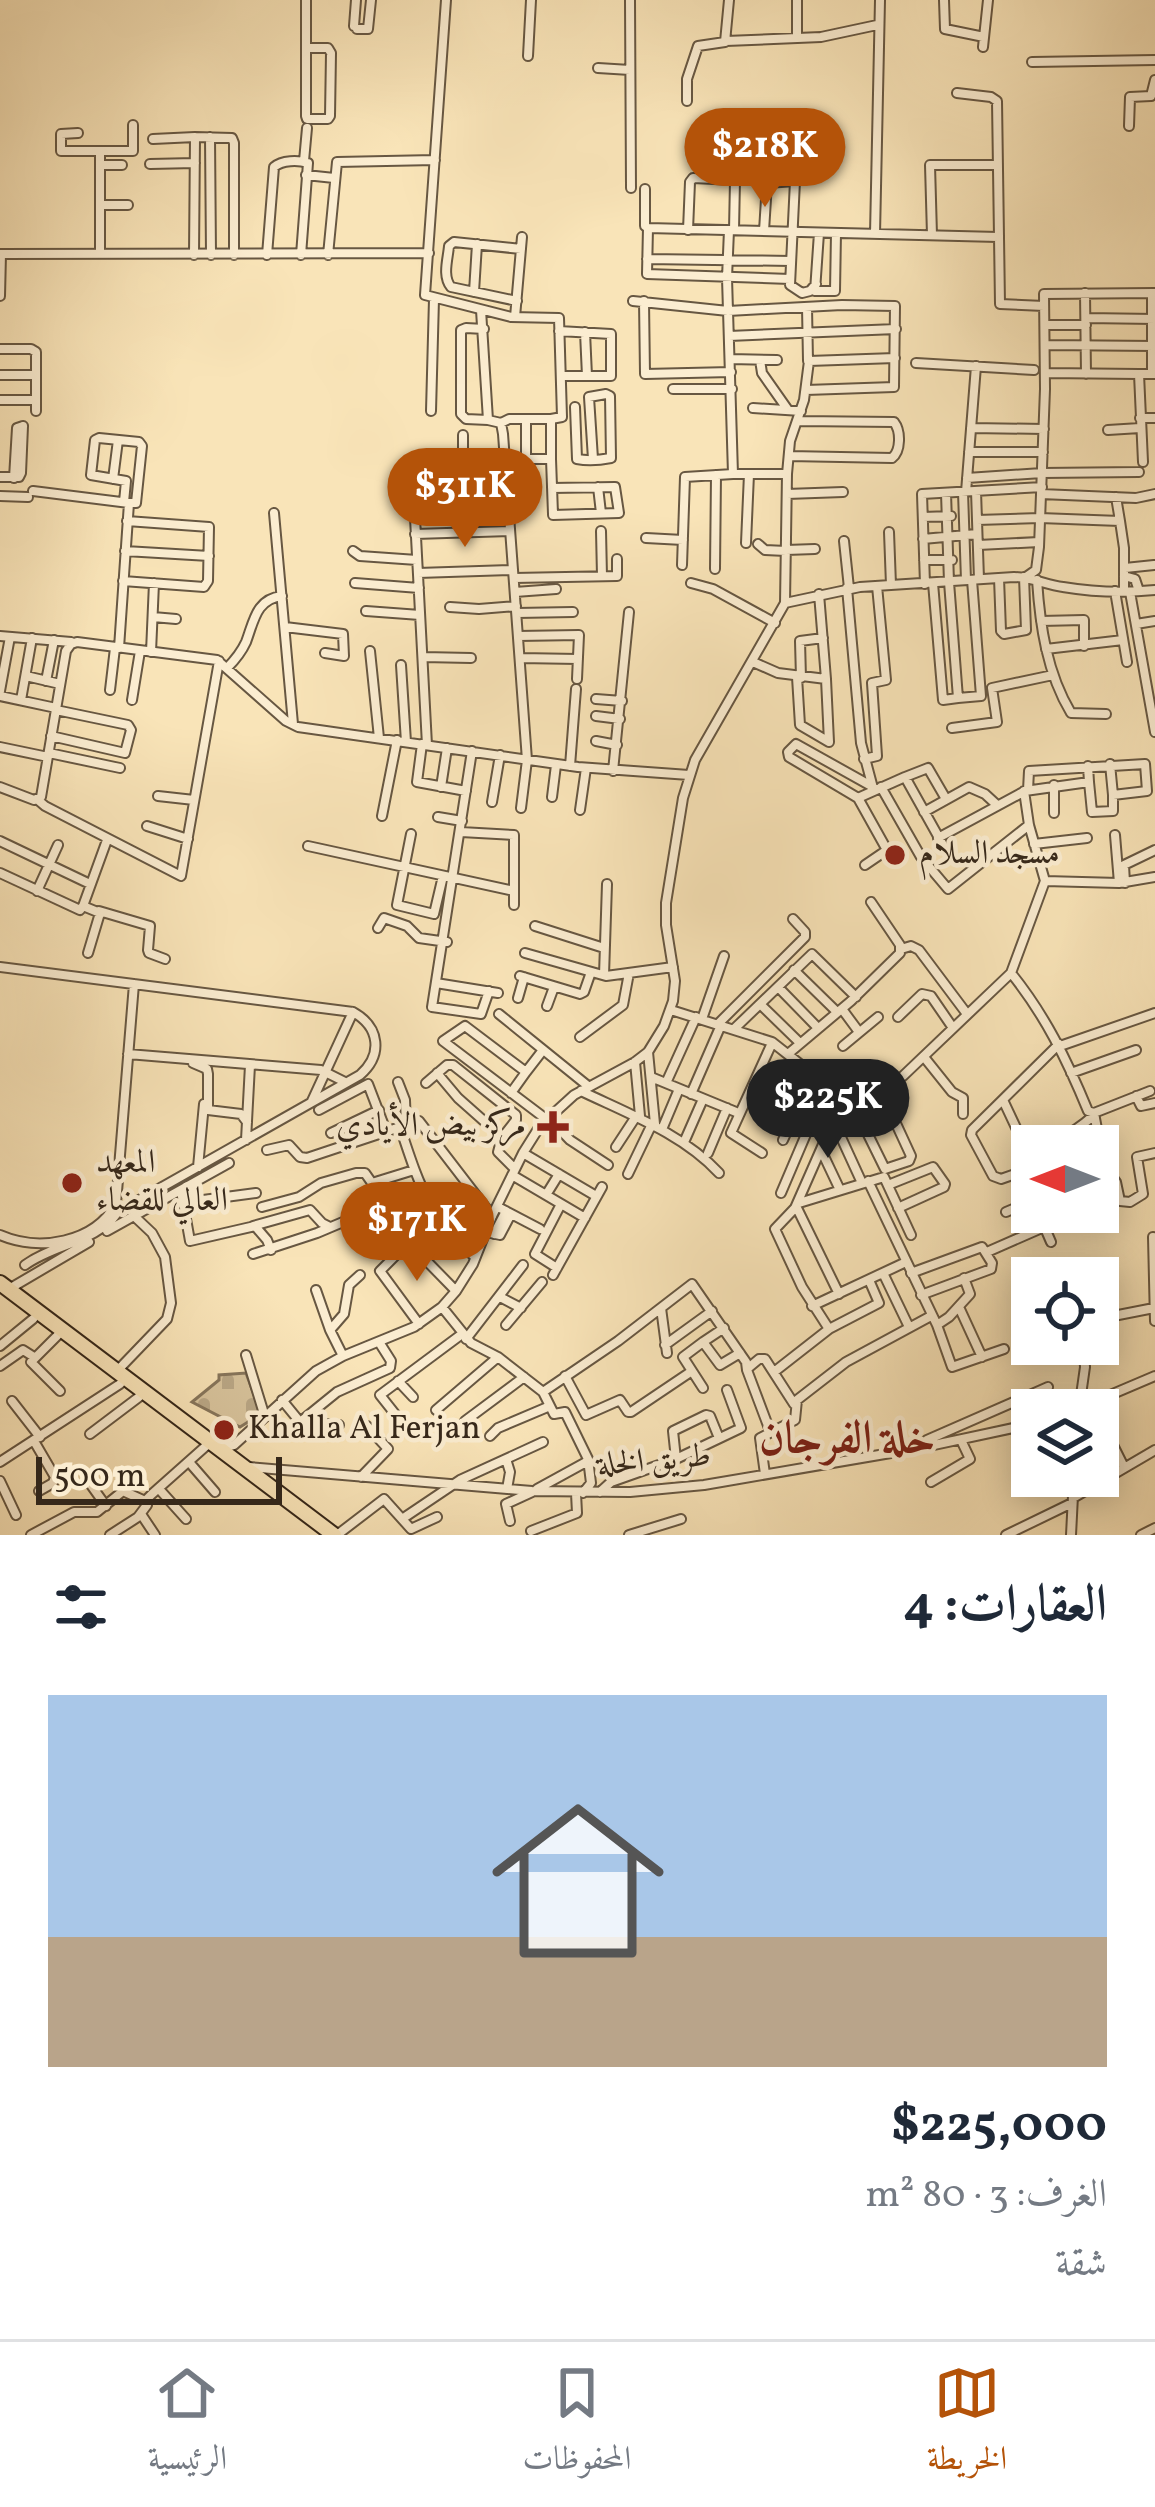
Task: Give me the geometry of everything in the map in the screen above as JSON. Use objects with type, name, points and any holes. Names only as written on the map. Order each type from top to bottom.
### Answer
[{"type":"highway","points":[[5,1291],[33,1318],[139,1397],[240,1465],[273,1479],[332,1535]]},
{"type":"highway","points":[[5,1291],[332,1535]]},
{"type":"street","points":[[306,0],[306,118],[328,119],[331,52],[307,48]]},
{"type":"street","points":[[356,0],[356,28],[368,29],[371,0]]},
{"type":"street","points":[[446,0],[425,295],[515,317],[558,317],[562,418],[501,423],[461,414],[461,330],[484,329]]},
{"type":"street","points":[[528,56],[531,0]]},
{"type":"street","points":[[630,0],[631,188]]},
{"type":"street","points":[[687,101],[687,79],[698,46],[722,44],[726,39],[729,0]]},
{"type":"street","points":[[797,0],[797,38]]},
{"type":"street","points":[[878,234],[880,0]]},
{"type":"street","points":[[944,0],[946,30],[984,42],[988,0]]},
{"type":"street","points":[[726,39],[838,35],[877,25]]},
{"type":"street","points":[[1032,62],[1155,60]]},
{"type":"street","points":[[598,68],[630,70]]},
{"type":"street","points":[[1130,126],[1130,97],[1154,95],[1155,80]]},
{"type":"street","points":[[957,93],[997,100],[1000,304],[1044,306]]},
{"type":"street","points":[[78,134],[60,135],[61,151],[133,151],[133,125]]},
{"type":"street","points":[[304,161],[307,128]]},
{"type":"street","points":[[194,255],[195,137]]},
{"type":"street","points":[[210,137],[211,255]]},
{"type":"street","points":[[153,139],[232,138],[234,255]]},
{"type":"street","points":[[100,152],[100,254]]},
{"type":"street","points":[[328,256],[338,161],[435,160]]},
{"type":"street","points":[[267,255],[274,167],[304,161],[308,163],[301,255]]},
{"type":"street","points":[[150,164],[195,163]]},
{"type":"street","points":[[100,165],[122,165]]},
{"type":"street","points":[[932,235],[929,166],[998,165]]},
{"type":"street","points":[[307,175],[334,178]]},
{"type":"street","points":[[688,230],[693,178],[736,180],[727,278],[733,474]]},
{"type":"street","points":[[764,231],[767,184],[795,182],[790,279],[792,288],[802,293],[816,284]]},
{"type":"street","points":[[645,189],[648,275],[790,279]]},
{"type":"street","points":[[100,205],[128,205]]},
{"type":"street","points":[[648,228],[998,238]]},
{"type":"street","points":[[819,233],[815,291],[835,291],[836,233]]},
{"type":"street","points":[[515,317],[522,237]]},
{"type":"street","points":[[517,301],[448,284],[447,265],[450,244],[521,249]]},
{"type":"street","points":[[474,292],[477,244]]},
{"type":"street","points":[[0,296],[0,254],[428,253]]},
{"type":"street","points":[[647,259],[791,261]]},
{"type":"street","points":[[428,265],[447,265]]},
{"type":"street","points":[[1085,293],[1085,374]]},
{"type":"street","points":[[999,578],[1001,632],[1026,629],[1029,578],[1037,568],[1039,542],[1046,294],[1154,293],[1154,374],[1046,373]]},
{"type":"street","points":[[431,410],[434,298]]},
{"type":"street","points":[[731,372],[645,374],[639,301],[728,311],[894,305],[893,388],[806,390]]},
{"type":"street","points":[[490,1233],[500,1235],[514,1172],[547,1119],[584,1089],[648,1052],[670,1010],[674,967],[666,903],[689,775],[785,603],[787,474],[791,438],[806,390],[807,307]]},
{"type":"street","points":[[481,310],[488,420]]},
{"type":"street","points":[[1046,325],[1154,319]]},
{"type":"street","points":[[729,337],[896,329]]},
{"type":"street","points":[[560,331],[611,334],[611,375],[561,376]]},
{"type":"street","points":[[585,332],[587,376]]},
{"type":"street","points":[[1046,345],[1154,346]]},
{"type":"street","points":[[0,349],[34,350],[36,411]]},
{"type":"street","points":[[808,363],[829,358],[895,358]]},
{"type":"street","points":[[730,359],[777,360]]},
{"type":"street","points":[[760,360],[762,373],[788,410]]},
{"type":"street","points":[[916,363],[1034,370]]},
{"type":"street","points":[[976,366],[967,478],[968,492],[977,520],[972,580],[981,696],[943,700],[924,560],[922,494],[968,492],[1041,491],[1136,498],[1155,494]]},
{"type":"street","points":[[967,478],[1141,467],[1139,374]]},
{"type":"street","points":[[0,375],[36,375]]},
{"type":"street","points":[[673,389],[732,389]]},
{"type":"street","points":[[575,407],[576,457],[593,460],[612,457],[609,395],[591,395],[593,460]]},
{"type":"street","points":[[0,400],[36,400]]},
{"type":"street","points":[[562,408],[590,407]]},
{"type":"street","points":[[753,408],[894,422],[898,429],[897,452],[892,458],[789,457]]},
{"type":"street","points":[[1108,430],[1155,418]]},
{"type":"street","points":[[526,419],[526,458]]},
{"type":"street","points":[[551,419],[551,459],[552,488],[553,515],[619,512],[615,487],[552,488]]},
{"type":"street","points":[[501,423],[527,760],[521,808]]},
{"type":"street","points":[[0,477],[14,478],[22,473],[24,431],[20,425],[14,478]]},
{"type":"street","points":[[971,428],[1044,429]]},
{"type":"street","points":[[463,435],[463,461],[551,459]]},
{"type":"street","points":[[0,496],[30,494],[126,502],[138,501],[142,445],[97,438],[93,456],[92,476],[127,482],[126,502],[127,521],[123,581],[110,690]]},
{"type":"street","points":[[113,479],[118,440]]},
{"type":"street","points":[[969,452],[1043,452]]},
{"type":"street","points":[[412,461],[423,657],[424,745],[416,782],[466,791]]},
{"type":"street","points":[[746,543],[749,474]]},
{"type":"street","points":[[682,565],[685,477],[787,474]]},
{"type":"street","points":[[715,569],[716,475]]},
{"type":"street","points":[[413,486],[506,485]]},
{"type":"street","points":[[598,487],[601,514]]},
{"type":"street","points":[[787,494],[843,492]]},
{"type":"street","points":[[968,492],[963,516],[965,560],[972,580]]},
{"type":"street","points":[[946,493],[958,698]]},
{"type":"street","points":[[1116,497],[1127,662]]},
{"type":"street","points":[[274,513],[293,725]]},
{"type":"street","points":[[922,517],[963,516]]},
{"type":"street","points":[[977,520],[1120,520]]},
{"type":"street","points":[[123,581],[206,586],[209,556],[208,527],[127,521]]},
{"type":"street","points":[[415,534],[510,530]]},
{"type":"street","points":[[602,531],[602,576]]},
{"type":"street","points":[[889,532],[891,585]]},
{"type":"street","points":[[923,539],[964,536],[1039,542]]},
{"type":"street","points":[[646,538],[682,540]]},
{"type":"street","points":[[844,541],[861,742],[876,788],[948,889],[1029,825]]},
{"type":"street","points":[[758,544],[765,550],[815,549]]},
{"type":"street","points":[[125,551],[209,556]]},
{"type":"street","points":[[353,551],[360,556],[417,560]]},
{"type":"street","points":[[418,573],[602,576],[617,575],[617,560]]},
{"type":"street","points":[[924,560],[965,560]]},
{"type":"street","points":[[1124,575],[1154,566]]},
{"type":"street","points":[[1124,575],[1135,579],[1124,591]]},
{"type":"street","points":[[785,603],[849,588],[999,578],[1029,578],[1061,587],[1155,590]]},
{"type":"street","points":[[1029,578],[1053,675],[1070,712],[1106,714]]},
{"type":"street","points":[[132,700],[153,617],[154,583]]},
{"type":"street","points":[[356,583],[419,588]]},
{"type":"street","points":[[691,583],[713,589],[776,623]]},
{"type":"street","points":[[864,759],[876,757],[872,683],[886,680],[877,586]]},
{"type":"street","points":[[515,592],[556,589]]},
{"type":"street","points":[[1124,591],[1151,690],[1155,732]]},
{"type":"street","points":[[819,594],[823,638],[826,680],[828,742],[800,725],[801,640],[823,638]]},
{"type":"street","points":[[0,787],[38,800],[181,876],[223,664],[243,649],[254,616],[266,600],[282,596]]},
{"type":"street","points":[[449,607],[573,612]]},
{"type":"street","points":[[365,611],[420,615]]},
{"type":"street","points":[[614,771],[628,612]]},
{"type":"street","points":[[153,617],[176,619]]},
{"type":"street","points":[[1041,621],[1084,620],[1084,646]]},
{"type":"street","points":[[1136,624],[1155,621]]},
{"type":"street","points":[[284,626],[343,634],[345,655],[325,653]]},
{"type":"street","points":[[518,636],[578,634],[570,766]]},
{"type":"street","points":[[51,736],[124,753],[131,730],[0,693],[5,637],[69,640],[71,644],[223,664],[293,725],[556,765],[689,775]]},
{"type":"street","points":[[21,700],[32,638]]},
{"type":"street","points":[[46,681],[54,640]]},
{"type":"street","points":[[1046,650],[1123,640]]},
{"type":"street","points":[[38,800],[71,644]]},
{"type":"street","points":[[370,651],[379,738]]},
{"type":"street","points":[[423,657],[471,658]]},
{"type":"street","points":[[520,658],[578,659]]},
{"type":"street","points":[[753,662],[799,678],[826,680]]},
{"type":"street","points":[[382,817],[401,741],[400,665]]},
{"type":"street","points":[[952,728],[997,722],[992,688],[1053,675]]},
{"type":"street","points":[[26,676],[60,684]]},
{"type":"street","points":[[596,699],[622,701]]},
{"type":"street","points":[[596,716],[620,719]]},
{"type":"street","points":[[860,724],[874,723]]},
{"type":"street","points":[[861,742],[875,741]]},
{"type":"street","points":[[596,742],[617,745]]},
{"type":"street","points":[[865,865],[887,849],[858,798],[789,757],[788,752],[795,743],[876,788]]},
{"type":"street","points":[[0,747],[119,768]]},
{"type":"street","points":[[441,787],[447,748]]},
{"type":"street","points":[[411,834],[397,905],[430,914],[436,912],[462,826],[472,751]]},
{"type":"street","points":[[492,802],[500,755]]},
{"type":"street","points":[[820,776],[828,762]]},
{"type":"street","points":[[1088,766],[1092,813],[1114,811],[1110,764]]},
{"type":"street","points":[[670,1010],[772,1042],[854,1106],[924,1057],[1011,973],[1045,880],[1029,825],[1028,771],[1145,764],[1151,782],[1146,792],[1113,795]]},
{"type":"street","points":[[552,797],[556,765]]},
{"type":"street","points":[[1066,767],[1067,784]]},
{"type":"street","points":[[580,810],[586,768]]},
{"type":"street","points":[[858,798],[927,768],[946,800]]},
{"type":"street","points":[[905,776],[940,842],[1026,790],[1089,782]]},
{"type":"street","points":[[1054,785],[1054,813]]},
{"type":"street","points":[[924,812],[971,787],[997,805]]},
{"type":"street","points":[[158,796],[194,800]]},
{"type":"street","points":[[438,817],[513,835],[514,905]]},
{"type":"street","points":[[147,826],[188,839]]},
{"type":"street","points":[[1115,835],[1122,883]]},
{"type":"street","points":[[1034,844],[1087,838]]},
{"type":"street","points":[[83,906],[106,840]]},
{"type":"street","points":[[0,841],[90,884]]},
{"type":"street","points":[[37,890],[58,845]]},
{"type":"street","points":[[308,846],[514,891]]},
{"type":"street","points":[[1122,883],[1126,863],[1155,850]]},
{"type":"street","points":[[0,873],[75,909],[83,906],[150,926],[148,950],[164,958]]},
{"type":"street","points":[[436,983],[494,992],[482,1014],[431,1005],[444,942],[448,876]]},
{"type":"street","points":[[1045,880],[1122,883],[1155,877]]},
{"type":"street","points":[[604,975],[602,916],[607,884]]},
{"type":"street","points":[[871,902],[901,949]]},
{"type":"street","points":[[88,953],[99,911]]},
{"type":"street","points":[[378,928],[382,918],[392,920],[419,938],[444,942]]},
{"type":"street","points":[[691,1094],[719,1024],[805,938],[806,932],[793,919]]},
{"type":"street","points":[[535,926],[604,948]]},
{"type":"street","points":[[788,1054],[886,970],[901,949],[911,946],[919,950],[967,1014]]},
{"type":"street","points":[[525,953],[604,975],[674,967]]},
{"type":"street","points":[[734,1029],[813,954],[856,997]]},
{"type":"street","points":[[666,1083],[724,956]]},
{"type":"street","points":[[0,967],[353,1012],[369,1023],[376,1047],[370,1067],[315,1106]]},
{"type":"street","points":[[794,970],[859,1032]]},
{"type":"street","points":[[518,998],[522,977],[583,993],[591,972]]},
{"type":"street","points":[[580,1037],[623,1005],[628,973]]},
{"type":"street","points":[[1011,973],[1060,1045],[1088,1111],[1094,1114]]},
{"type":"street","points":[[0,1235],[27,1243],[71,1239],[109,1216],[116,1204],[134,984]]},
{"type":"street","points":[[547,1006],[554,987]]},
{"type":"street","points":[[778,987],[818,1028]]},
{"type":"street","points":[[898,1017],[926,994],[953,1028]]},
{"type":"street","points":[[760,1004],[800,1043]]},
{"type":"street","points":[[315,1106],[353,1012]]},
{"type":"street","points":[[1011,1172],[996,1178],[971,1135],[974,1127],[1060,1045],[1155,1013]]},
{"type":"street","points":[[499,1014],[584,1089],[656,1126],[719,1173]]},
{"type":"street","points":[[843,1046],[878,1016]]},
{"type":"street","points":[[526,1072],[466,1026],[443,1041],[578,1147],[608,1165]]},
{"type":"street","points":[[762,1153],[731,1133],[772,1042]]},
{"type":"street","points":[[511,1093],[543,1050]]},
{"type":"street","points":[[1071,1073],[1136,1051]]},
{"type":"street","points":[[648,1052],[656,1126]]},
{"type":"street","points":[[128,1054],[326,1072],[346,1082]]},
{"type":"street","points":[[924,1057],[952,1092],[963,1098],[963,1114]]},
{"type":"street","points":[[185,1059],[207,1069]]},
{"type":"street","points":[[635,1062],[638,1115]]},
{"type":"street","points":[[781,1100],[798,1062]]},
{"type":"street","points":[[246,1141],[250,1065]]},
{"type":"street","points":[[426,1083],[452,1065],[511,1110],[516,1120],[502,1138],[498,1153],[514,1172],[585,1218]]},
{"type":"street","points":[[207,1069],[208,1110],[241,1114],[247,1122]]},
{"type":"street","points":[[198,1168],[207,1069]]},
{"type":"street","points":[[437,1073],[502,1138]]},
{"type":"street","points":[[783,1140],[813,1074]]},
{"type":"street","points":[[650,1077],[732,1110],[708,1153]]},
{"type":"street","points":[[267,1150],[289,1145],[307,1158],[406,1125],[398,1082]]},
{"type":"street","points":[[26,1264],[109,1225],[118,1212],[246,1141],[368,1084],[386,1131]]},
{"type":"street","points":[[781,1193],[827,1085]]},
{"type":"street","points":[[628,1174],[629,1165],[679,1089]]},
{"type":"street","points":[[854,1106],[884,1168],[909,1161],[911,1156],[881,1090]]},
{"type":"street","points":[[1003,1100],[1018,1134],[1029,1145],[1051,1142],[1094,1114],[1150,1091]]},
{"type":"street","points":[[1136,1096],[1142,1106],[1155,1103]]},
{"type":"street","points":[[685,1140],[703,1099]]},
{"type":"street","points":[[829,1329],[812,1306],[775,1228],[797,1205],[843,1099]]},
{"type":"street","points":[[616,1147],[638,1115],[654,1108]]},
{"type":"street","points":[[331,1133],[380,1111]]},
{"type":"street","points":[[1094,1114],[1096,1125]]},
{"type":"street","points":[[419,1121],[502,1212],[540,1229]]},
{"type":"street","points":[[833,1121],[906,1262],[952,1367],[1004,1349]]},
{"type":"street","points":[[400,1127],[434,1213],[475,1257]]},
{"type":"street","points":[[821,1150],[840,1190]]},
{"type":"street","points":[[524,1153],[599,1191],[555,1272],[535,1254],[561,1204]]},
{"type":"street","points":[[1119,1197],[1129,1203],[1143,1194],[1137,1157],[1155,1153]]},
{"type":"street","points":[[5,1291],[230,1163]]},
{"type":"street","points":[[888,1185],[934,1167],[945,1185],[898,1208]]},
{"type":"street","points":[[262,1207],[356,1173],[365,1173],[372,1183],[414,1170]]},
{"type":"street","points":[[546,1195],[559,1174]]},
{"type":"street","points":[[797,1205],[882,1177],[911,1235]]},
{"type":"street","points":[[253,1254],[421,1189]]},
{"type":"street","points":[[181,1191],[190,1241],[310,1210],[332,1227]]},
{"type":"street","points":[[184,1207],[256,1193]]},
{"type":"street","points":[[797,1205],[839,1294]]},
{"type":"street","points":[[1006,1212],[1011,1210]]},
{"type":"street","points":[[145,1501],[212,1447],[232,1447],[316,1372],[419,1324],[442,1307],[456,1292],[502,1212]]},
{"type":"street","points":[[0,1462],[118,1377],[166,1319],[172,1303],[165,1257],[152,1233],[134,1216]]},
{"type":"street","points":[[253,1226],[271,1250]]},
{"type":"street","points":[[426,1260],[448,1231]]},
{"type":"street","points":[[987,1252],[1030,1233]]},
{"type":"street","points":[[1047,1233],[1051,1242]]},
{"type":"street","points":[[385,1234],[401,1250]]},
{"type":"street","points":[[1153,1237],[1155,1321]]},
{"type":"street","points":[[419,1324],[380,1271],[401,1250],[411,1245],[456,1292]]},
{"type":"street","points":[[911,1273],[981,1247],[987,1252],[992,1268],[921,1295]]},
{"type":"street","points":[[812,1306],[906,1262]]},
{"type":"street","points":[[403,1424],[380,1396],[464,1336],[523,1265]]},
{"type":"street","points":[[883,1273],[909,1327]]},
{"type":"street","points":[[330,1330],[344,1314],[350,1285],[360,1275]]},
{"type":"street","points":[[765,1474],[760,1438],[795,1420],[797,1400],[846,1362],[909,1327],[934,1321],[958,1307],[970,1294],[964,1278]]},
{"type":"street","points":[[774,1372],[829,1329],[879,1303],[868,1280]]},
{"type":"street","points":[[510,1328],[506,1325],[542,1282]]},
{"type":"street","points":[[541,1391],[692,1284],[746,1362],[770,1431]]},
{"type":"street","points":[[316,1290],[344,1356]]},
{"type":"street","points":[[500,1298],[520,1308]]},
{"type":"street","points":[[442,1307],[464,1336],[541,1391],[554,1414],[565,1412],[588,1461],[591,1483],[580,1493],[577,1513],[531,1531]]},
{"type":"street","points":[[661,1307],[666,1349],[712,1311]]},
{"type":"street","points":[[958,1307],[982,1357]]},
{"type":"street","points":[[1119,1315],[1154,1308]]},
{"type":"street","points":[[0,1346],[33,1318]]},
{"type":"street","points":[[703,1388],[684,1355],[724,1328]]},
{"type":"street","points":[[564,1376],[620,1334]]},
{"type":"street","points":[[57,1336],[31,1363],[61,1391]]},
{"type":"street","points":[[300,1422],[337,1392],[391,1366],[379,1342]]},
{"type":"street","points":[[703,1342],[720,1365],[740,1353]]},
{"type":"street","points":[[0,1366],[24,1349],[34,1358]]},
{"type":"street","points":[[246,1355],[265,1417]]},
{"type":"street","points":[[436,1410],[498,1357]]},
{"type":"street","points":[[747,1370],[763,1358],[795,1405]]},
{"type":"street","points":[[385,1370],[413,1397]]},
{"type":"street","points":[[564,1376],[586,1414],[618,1400],[629,1413],[692,1371]]},
{"type":"street","points":[[465,1421],[524,1376]]},
{"type":"street","points":[[1119,1391],[1155,1376]]},
{"type":"street","points":[[920,1448],[927,1440],[1048,1387]]},
{"type":"street","points":[[599,1493],[611,1482],[676,1460],[742,1426],[728,1390]]},
{"type":"street","points":[[90,1434],[139,1397]]},
{"type":"street","points":[[282,1400],[300,1422],[339,1425]]},
{"type":"street","points":[[12,1401],[37,1439],[55,1480],[39,1491]]},
{"type":"street","points":[[490,1436],[498,1427],[550,1406]]},
{"type":"street","points":[[676,1460],[672,1434],[691,1422],[708,1415],[719,1438]]},
{"type":"street","points":[[360,1478],[388,1449],[368,1426]]},
{"type":"street","name":"طريق الخلة","points":[[273,1479],[360,1478],[599,1493],[704,1485],[1011,1429]]},
{"type":"street","points":[[240,1465],[239,1447],[252,1430]]},
{"type":"street","points":[[931,1482],[969,1460],[962,1440]]},
{"type":"street","points":[[402,1519],[454,1484],[543,1442]]},
{"type":"street","points":[[1006,1535],[1155,1450]]},
{"type":"street","points":[[1119,1457],[1124,1467]]},
{"type":"street","points":[[506,1459],[507,1489]]},
{"type":"street","points":[[510,1521],[506,1504],[588,1461]]},
{"type":"street","points":[[189,1462],[215,1492]]},
{"type":"street","points":[[0,1481],[16,1515]]},
{"type":"street","points":[[91,1486],[106,1505]]},
{"type":"street","points":[[158,1489],[186,1519]]},
{"type":"street","points":[[39,1533],[74,1512],[94,1514],[124,1491],[145,1501]]},
{"type":"street","points":[[1071,1535],[1072,1497]]},
{"type":"street","points":[[332,1535],[384,1499],[413,1530],[437,1517]]},
{"type":"street","points":[[110,1535],[122,1532],[141,1514],[145,1501]]},
{"type":"street","points":[[141,1514],[155,1535]]},
{"type":"street","points":[[629,1535],[681,1519]]},
{"type":"street","points":[[57,1521],[62,1533]]},
{"type":"street","points":[[1141,1535],[1155,1528]]},
{"type":"green space","points":[[246,1373],[261,1414],[240,1427],[192,1402],[219,1375]]},
{"type":"place","name":"مسجد السلام","points":[[895,855]]},
{"type":"place","name":"مركز بيض الأيادي","points":[[553,1127]]},
{"type":"place","name":"المعهد العالي للقضاء","points":[[72,1183]]},
{"type":"place","name":"Khalla Al Ferjan","points":[[224,1430]]},
{"type":"district","name":"خلة الفرجان","points":[[847,1440]]}]
